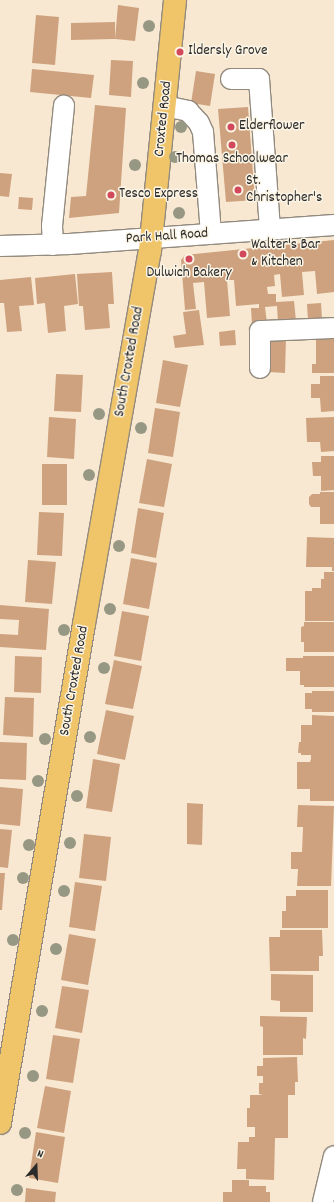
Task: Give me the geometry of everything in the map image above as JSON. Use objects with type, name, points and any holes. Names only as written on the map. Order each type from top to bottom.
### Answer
[{"type":"main road","name":"Croxted Road","points":[[152,238],[175,0]]},
{"type":"main road","name":"South Croxted Road","points":[[0,1123],[84,624],[152,238]]},
{"type":"street","points":[[231,79],[259,79],[270,230]]},
{"type":"street","points":[[53,245],[52,226],[64,106]]},
{"type":"street","points":[[165,106],[188,111],[199,123],[203,132],[211,234]]},
{"type":"street","name":"Park Hall Road","points":[[0,246],[53,245],[334,225]]},
{"type":"street","points":[[260,368],[260,331],[334,328]]},
{"type":"street","points":[[323,1202],[334,1156]]},
{"type":"building","points":[[118,5],[139,8],[135,41],[115,39]]},
{"type":"building","points":[[36,15],[59,17],[55,65],[32,63]]},
{"type":"building","points":[[115,22],[115,39],[71,40],[71,23]]},
{"type":"building","points":[[111,60],[133,61],[131,97],[109,95]]},
{"type":"building","points":[[32,69],[94,75],[91,98],[30,92]]},
{"type":"building","points":[[196,71],[215,74],[210,106],[191,103]]},
{"type":"building","points":[[95,105],[126,108],[119,213],[69,218],[71,197],[86,196]]},
{"type":"building","points":[[248,107],[255,200],[226,202],[218,109]]},
{"type":"building","points":[[0,173],[12,174],[9,197],[0,196]]},
{"type":"building","points":[[19,197],[33,198],[32,210],[18,209]]},
{"type":"building","points":[[334,240],[334,292],[317,294],[315,271],[302,272],[304,295],[282,297],[280,274],[274,275],[275,286],[267,287],[268,294],[276,294],[276,302],[294,301],[296,321],[278,322],[277,306],[265,307],[267,323],[252,325],[251,308],[259,308],[259,304],[236,306],[234,280],[227,280],[230,316],[207,318],[204,282],[193,283],[196,309],[185,310],[181,260],[185,255]]},
{"type":"building","points":[[112,272],[114,304],[108,304],[110,328],[85,330],[83,306],[79,306],[77,274]]},
{"type":"building","points":[[75,274],[78,304],[64,306],[66,331],[48,333],[45,303],[37,304],[35,278]]},
{"type":"building","points":[[31,277],[34,305],[19,306],[22,331],[7,332],[4,303],[0,303],[0,280]]},
{"type":"building","points":[[321,303],[322,319],[308,320],[307,304]]},
{"type":"building","points":[[199,310],[204,345],[175,348],[173,336],[186,334],[183,312]]},
{"type":"building","points":[[235,330],[236,345],[220,346],[219,332]]},
{"type":"building","points":[[270,337],[286,338],[285,373],[269,372]]},
{"type":"building","points":[[316,338],[334,338],[334,373],[312,373],[312,364],[316,364]]},
{"type":"building","points":[[163,360],[188,365],[180,407],[156,403]]},
{"type":"building","points":[[56,374],[83,375],[81,412],[54,411]]},
{"type":"building","points":[[320,376],[334,376],[334,411],[321,412],[320,398],[311,398],[311,384],[320,384]]},
{"type":"building","points":[[155,408],[180,412],[173,457],[148,453]]},
{"type":"building","points":[[49,417],[76,419],[74,459],[47,457]]},
{"type":"building","points":[[334,417],[334,451],[321,452],[320,442],[307,442],[306,418]]},
{"type":"building","points":[[321,456],[334,456],[334,490],[321,491],[321,476],[313,476],[312,462],[321,462]]},
{"type":"building","points":[[147,459],[172,464],[164,507],[139,503]]},
{"type":"building","points":[[42,464],[67,464],[67,505],[42,505]]},
{"type":"building","points":[[320,492],[334,492],[334,524],[320,524],[320,507],[311,507],[309,504],[309,497],[312,494],[320,494]]},
{"type":"building","points":[[138,508],[164,513],[156,558],[131,553]]},
{"type":"building","points":[[39,512],[64,513],[62,556],[37,555]]},
{"type":"building","points":[[307,537],[334,538],[334,571],[332,571],[332,567],[306,567]]},
{"type":"building","points":[[131,558],[157,563],[149,609],[123,604]]},
{"type":"building","points":[[28,560],[56,562],[52,604],[25,602]]},
{"type":"building","points":[[324,572],[334,572],[334,621],[305,621],[305,591],[312,591],[312,588],[321,588],[321,579],[324,579]]},
{"type":"building","points":[[0,605],[49,609],[46,650],[0,647],[0,634],[18,635],[19,620],[0,619]]},
{"type":"building","points":[[122,611],[149,616],[141,661],[114,656]]},
{"type":"building","points":[[304,622],[334,622],[334,652],[304,652],[304,642],[301,642],[301,627],[304,626]]},
{"type":"building","points":[[15,656],[42,657],[41,693],[14,692]]},
{"type":"building","points":[[303,656],[334,656],[334,687],[304,687],[304,685],[300,685],[300,671],[286,671],[286,658],[303,658]]},
{"type":"building","points":[[114,660],[142,666],[133,709],[105,704]]},
{"type":"building","points":[[312,691],[334,691],[334,712],[312,712],[312,709],[305,709],[305,693],[312,693]]},
{"type":"building","points":[[5,697],[34,698],[33,737],[3,735]]},
{"type":"building","points":[[106,710],[134,716],[125,760],[97,754]]},
{"type":"building","points":[[312,715],[334,716],[334,801],[310,801],[310,789],[297,789],[297,762],[310,762],[311,759],[311,755],[301,755],[301,753],[298,753],[299,742],[301,742],[301,725],[312,725]]},
{"type":"building","points":[[0,742],[27,743],[26,780],[0,779]]},
{"type":"building","points":[[93,759],[120,764],[112,812],[86,808]]},
{"type":"building","points":[[0,787],[23,789],[20,826],[0,824]]},
{"type":"building","points":[[187,803],[203,804],[202,845],[187,844]]},
{"type":"building","points":[[298,805],[334,806],[331,886],[297,886],[298,869],[291,869],[291,852],[302,852],[303,827],[297,827]]},
{"type":"building","points":[[0,829],[12,830],[8,868],[0,867]]},
{"type":"building","points":[[84,834],[111,837],[106,881],[79,878]]},
{"type":"building","points":[[0,873],[5,873],[2,910],[0,910]]},
{"type":"building","points":[[75,882],[102,886],[95,931],[69,927]]},
{"type":"building","points":[[296,890],[328,890],[328,928],[282,928],[282,911],[286,911],[286,896],[296,896]]},
{"type":"building","points":[[280,930],[322,930],[323,956],[319,956],[319,971],[270,971],[269,937],[280,937]]},
{"type":"building","points":[[69,934],[96,939],[88,985],[61,980]]},
{"type":"building","points":[[271,974],[313,975],[313,1012],[280,1012],[280,1001],[271,1000]]},
{"type":"building","points":[[62,986],[89,990],[82,1033],[55,1028]]},
{"type":"building","points":[[260,1016],[307,1017],[306,1039],[303,1038],[303,1055],[263,1055],[263,1027],[260,1026]]},
{"type":"building","points":[[53,1035],[80,1039],[73,1083],[46,1079]]},
{"type":"building","points":[[297,1057],[298,1082],[295,1082],[295,1095],[288,1095],[288,1138],[275,1138],[274,1180],[246,1179],[246,1169],[237,1169],[238,1142],[249,1142],[249,1137],[255,1137],[255,1127],[247,1127],[247,1108],[250,1108],[250,1095],[263,1095],[259,1094],[259,1083],[263,1083],[263,1076],[257,1076],[257,1066],[263,1066],[263,1058]]},
{"type":"building","points":[[45,1086],[71,1091],[64,1133],[37,1128]]},
{"type":"building","points":[[36,1132],[65,1137],[58,1183],[29,1178]]},
{"type":"building","points":[[232,1180],[249,1180],[249,1186],[266,1186],[266,1192],[270,1192],[270,1202],[223,1202],[223,1192],[232,1192]]},
{"type":"building","points":[[26,1188],[56,1192],[55,1202],[25,1202]]},
{"type":"place","name":"Ildersly Grove","points":[[180,52]]},
{"type":"place","name":"Elderflower","points":[[231,127]]},
{"type":"place","name":"Thomas Schoolwear","points":[[232,145]]},
{"type":"place","name":"St. Christopher's","points":[[238,190]]},
{"type":"place","name":"Tesco Express","points":[[111,195]]},
{"type":"place","name":"Walter's Bar & Kitchen","points":[[243,254]]},
{"type":"place","name":"Dulwich Bakery","points":[[189,259]]}]
